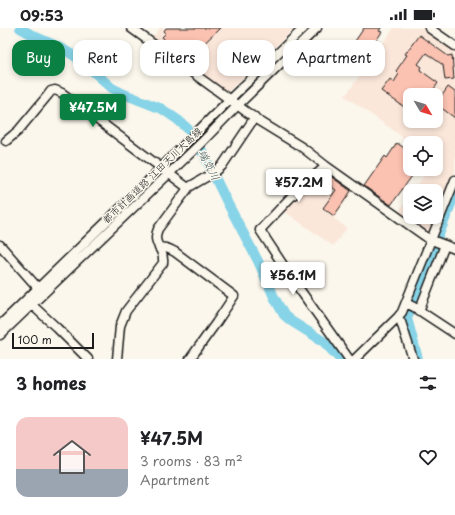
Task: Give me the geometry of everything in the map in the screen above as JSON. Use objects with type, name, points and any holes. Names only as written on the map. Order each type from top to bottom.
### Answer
[{"type":"street","points":[[131,28],[272,129],[303,148],[326,166],[437,242],[455,249]]},
{"type":"street","name":"都市計画道路 江田天川大島線","points":[[0,325],[304,28]]},
{"type":"street","name":"都市計画道路 江田天川大島線","points":[[0,335],[201,143],[317,28]]},
{"type":"street","points":[[429,28],[455,46]]},
{"type":"street","points":[[6,141],[18,132],[51,91],[56,90],[188,188]]},
{"type":"street","points":[[117,359],[120,324],[128,307],[163,263],[163,255],[155,240],[156,231],[188,188],[194,183],[212,174],[222,166],[255,117]]},
{"type":"street","points":[[326,166],[291,197],[260,230],[260,232],[349,359]]},
{"type":"street","points":[[355,359],[402,312],[413,307],[437,242],[455,180]]},
{"type":"street","points":[[413,307],[437,242]]},
{"type":"street","points":[[0,245],[38,288]]},
{"type":"street","points":[[160,248],[166,248],[175,252],[234,296],[190,359]]},
{"type":"street","points":[[32,305],[88,359]]},
{"type":"street","points":[[413,307],[455,334]]},
{"type":"street","points":[[398,317],[413,359]]},
{"type":"shaded area","points":[[160,28],[295,28],[275,47],[275,40],[217,40],[217,76],[245,76],[228,92],[225,92],[202,76],[209,76],[209,40],[151,40]]},
{"type":"shaded area","points":[[394,28],[423,28],[454,51],[455,59],[455,171],[443,201],[443,184],[418,184],[424,176],[443,176],[443,136],[403,136],[403,137],[345,96],[359,76],[385,76],[385,40]]},
{"type":"shaded area","points":[[325,170],[353,191],[334,218],[347,228],[333,246],[281,209]]},
{"type":"shaded area","points":[[403,206],[403,217],[398,213]]},
{"type":"shaded area","points":[[414,224],[433,224],[429,235]]},
{"type":"building","points":[[166,28],[220,28],[208,40],[165,40],[162,37],[166,33],[164,31]]},
{"type":"building","points":[[364,28],[381,28],[379,31],[382,32],[376,40],[356,40]]},
{"type":"building","points":[[419,35],[448,56],[452,55],[454,79],[445,80],[443,65],[426,53],[418,64],[422,67],[420,70],[438,83],[435,88],[403,88],[403,106],[381,91],[390,79],[394,82],[399,74],[396,71],[407,55],[405,54]]},
{"type":"building","points":[[448,87],[455,92],[455,118],[443,109],[443,94]]},
{"type":"building","points":[[397,143],[403,147],[403,176],[412,176],[406,184],[403,184],[403,188],[391,205],[364,186],[385,156],[387,158]]},
{"type":"building","points":[[326,173],[351,191],[334,216],[323,208],[336,190],[326,183],[322,188],[316,184],[318,180]]},
{"type":"waterway","name":"端気川","points":[[20,28],[73,55],[112,88],[162,109],[188,129],[199,145],[284,315],[323,341],[340,359]]},
{"type":"waterway","points":[[418,359],[407,318],[455,194]]}]
